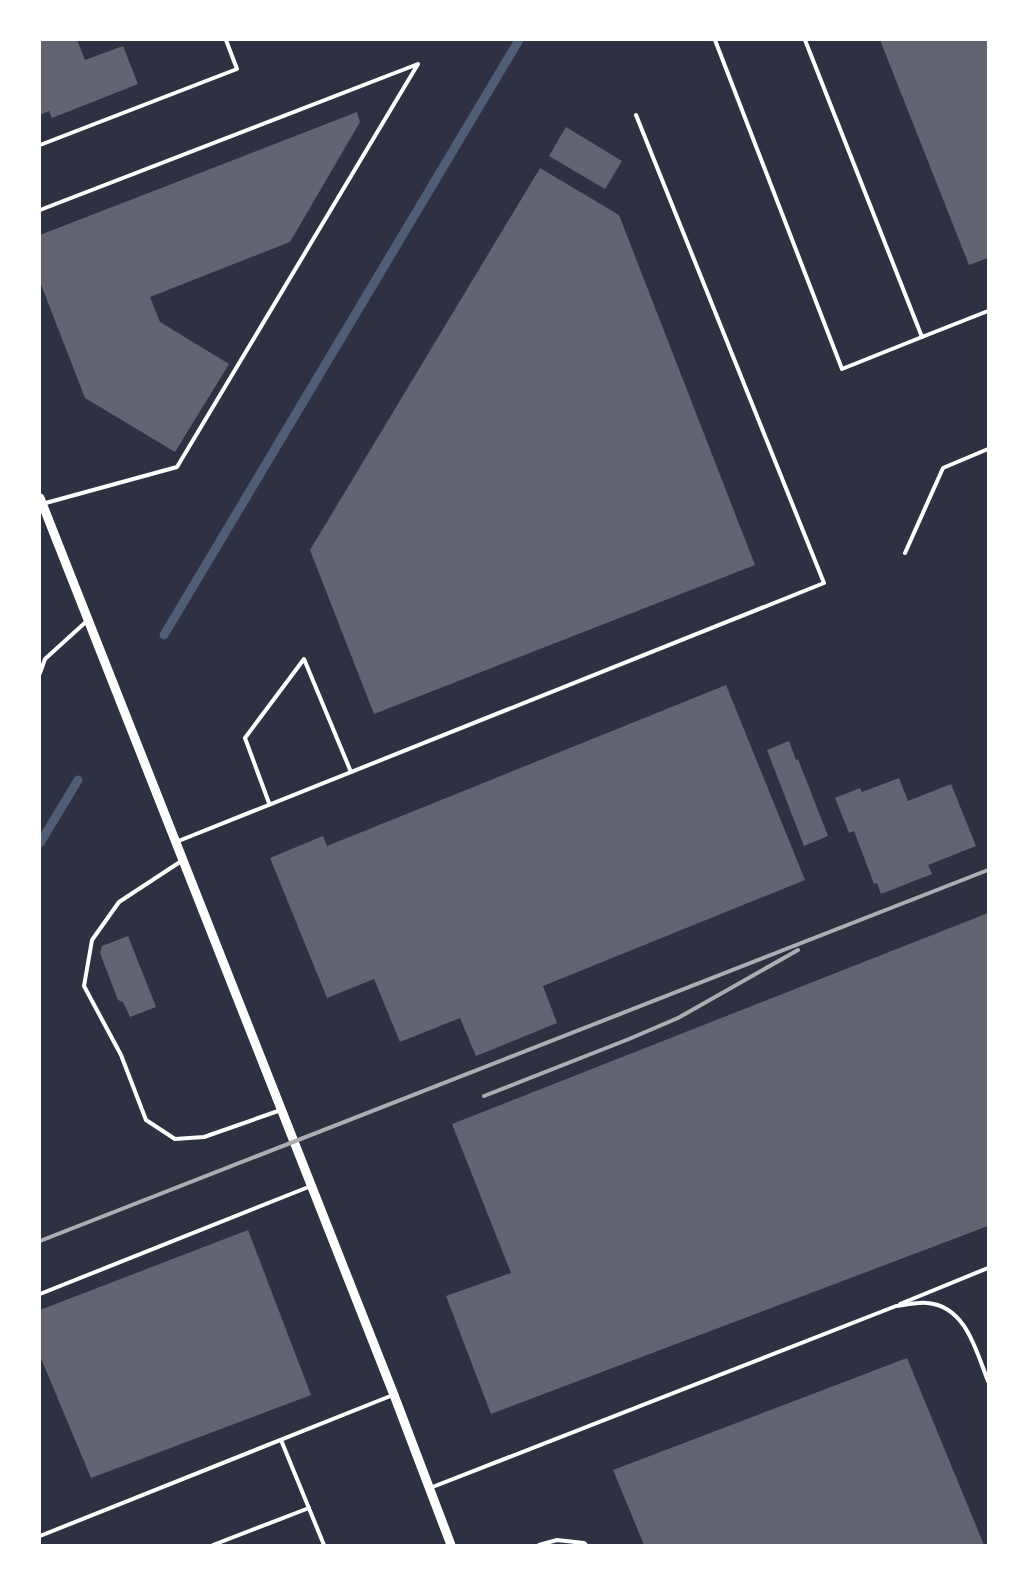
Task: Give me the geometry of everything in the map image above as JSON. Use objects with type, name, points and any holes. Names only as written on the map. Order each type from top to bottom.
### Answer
[{"type":"street","points":[[41,501],[394,1395],[451,1545]]},
{"type":"lane","points":[[40,145],[237,69],[226,40]]},
{"type":"lane","points":[[715,40],[842,369],[988,311]]},
{"type":"lane","points":[[804,40],[922,337]]},
{"type":"lane","points":[[40,210],[418,64],[177,467],[41,501]]},
{"type":"lane","points":[[176,842],[269,803],[351,772],[824,582],[636,115]]},
{"type":"lane","points":[[905,553],[944,468],[988,449]]},
{"type":"lane","points":[[40,673],[46,660],[88,620]]},
{"type":"lane","points":[[269,803],[245,738],[304,659],[351,772]]},
{"type":"lane","points":[[182,860],[118,902],[92,940],[84,986],[121,1055],[146,1120],[175,1139],[204,1137],[281,1110]]},
{"type":"lane","points":[[40,1294],[311,1186]]},
{"type":"lane","points":[[429,1488],[896,1306],[988,1268]]},
{"type":"lane","points":[[896,1306],[928,1302],[952,1310],[968,1332],[988,1381]]},
{"type":"lane","points":[[40,1536],[394,1395]]},
{"type":"lane","points":[[281,1440],[324,1545]]},
{"type":"lane","points":[[213,1545],[309,1508]]},
{"type":"lane","points":[[540,1545],[556,1540],[584,1543],[586,1545]]},
{"type":"building","points":[[40,40],[77,40],[85,60],[123,46],[138,84],[52,118],[49,111],[40,115]]},
{"type":"building","points":[[880,40],[988,40],[988,258],[969,265]]},
{"type":"building","points":[[357,112],[360,122],[290,242],[150,297],[160,322],[229,364],[175,452],[85,398],[40,282],[40,235]]},
{"type":"building","points":[[566,127],[622,161],[605,189],[549,156]]},
{"type":"building","points":[[540,168],[619,215],[755,565],[374,714],[310,550]]},
{"type":"building","points":[[726,685],[805,880],[543,986],[557,1023],[476,1056],[460,1018],[400,1042],[374,979],[327,998],[270,858],[323,836],[327,846]]},
{"type":"building","points":[[789,741],[828,836],[804,846],[767,750]]},
{"type":"building","points":[[899,778],[908,801],[951,784],[976,846],[928,865],[932,874],[881,894],[877,883],[874,884],[854,831],[849,833],[835,798],[860,788],[862,792]]},
{"type":"building","points":[[988,913],[988,1226],[491,1414],[446,1296],[511,1273],[452,1124]]},
{"type":"building","points":[[128,936],[156,1007],[130,1017],[123,1002],[118,1000],[100,953],[102,946]]},
{"type":"building","points":[[248,1230],[311,1395],[91,1478],[40,1356],[40,1310]]},
{"type":"building","points":[[907,1358],[984,1545],[644,1545],[613,1470]]},
{"type":"waterway","points":[[164,635],[519,40]]},
{"type":"waterway","points":[[40,843],[78,780]]},
{"type":"railway","points":[[40,1241],[988,870]]},
{"type":"railway","points":[[484,1096],[678,1018],[798,950]]}]
